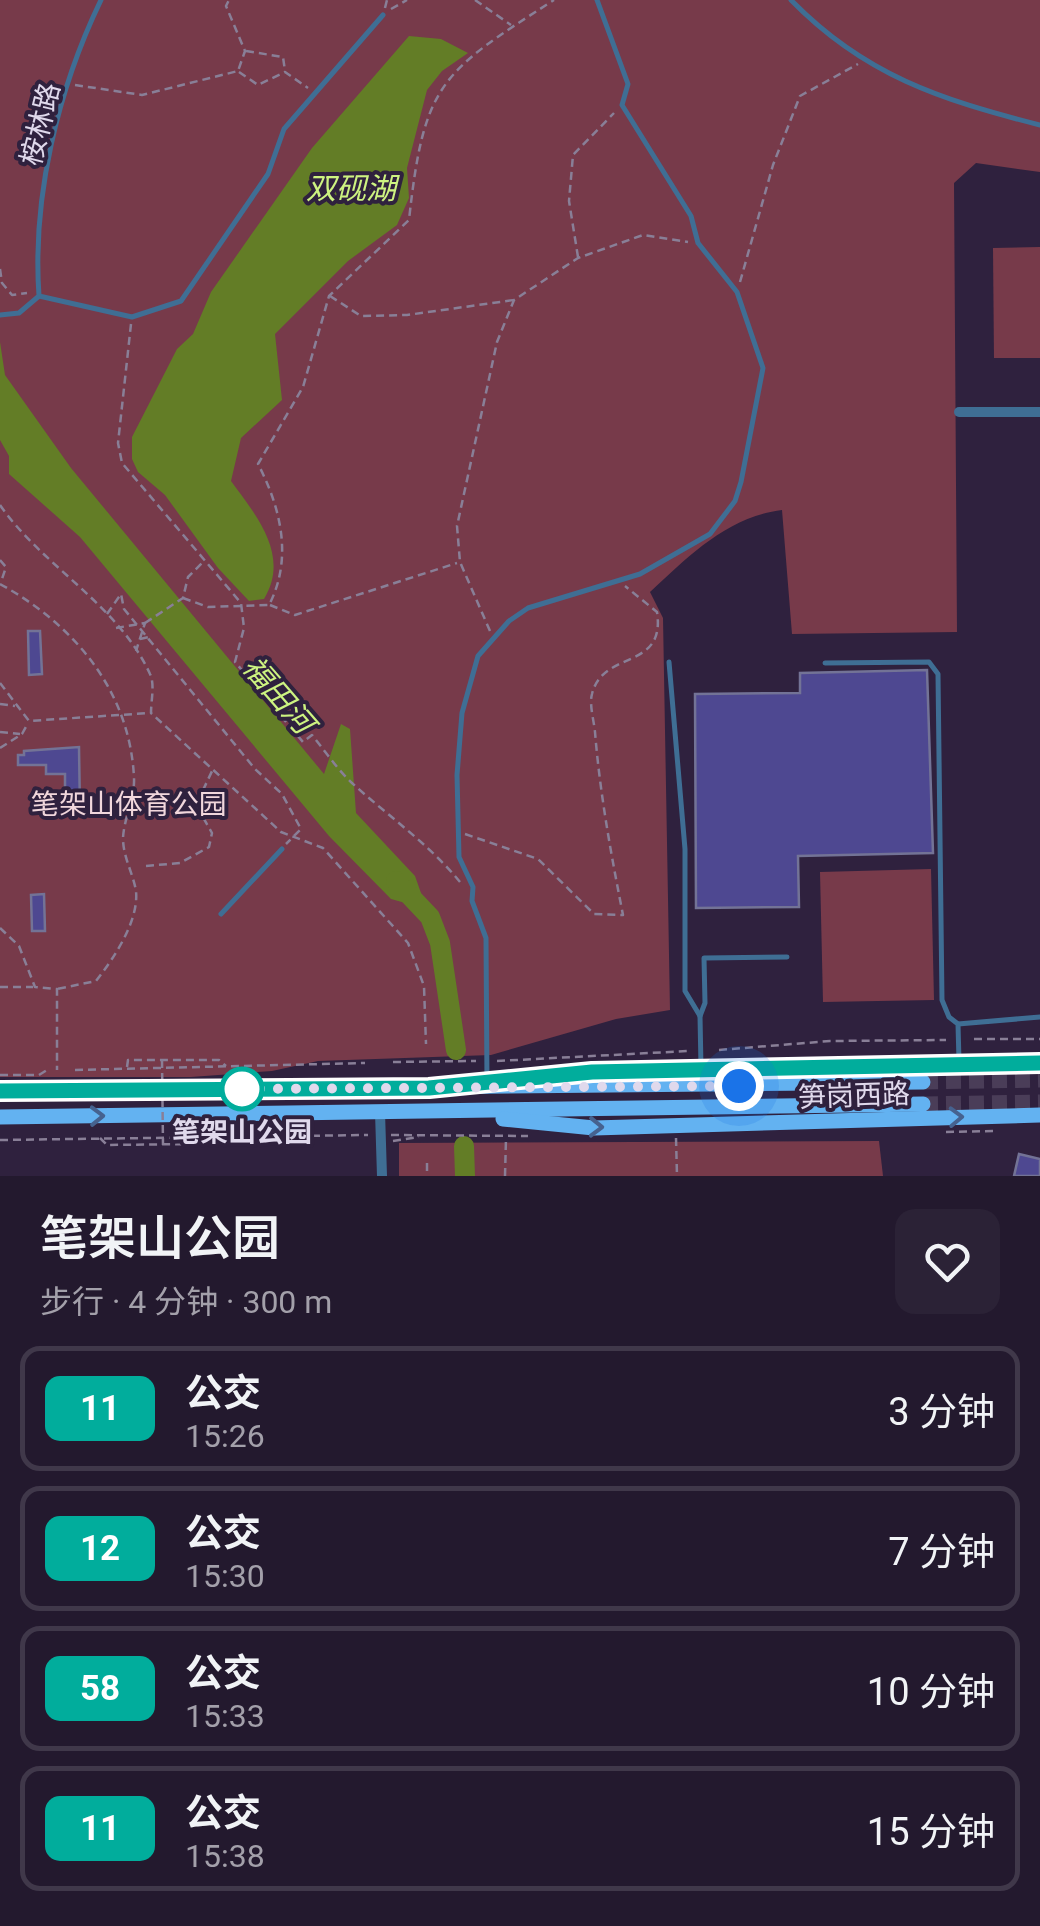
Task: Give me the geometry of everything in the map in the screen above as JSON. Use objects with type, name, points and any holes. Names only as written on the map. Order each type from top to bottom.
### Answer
[{"type":"main road","name":"笋岗西路","points":[[429,1088],[592,1072],[1040,1063]]},
{"type":"main road","name":"笋岗西路","points":[[0,1091],[923,1082]]},
{"type":"main road","points":[[349,1088],[349,1113]]},
{"type":"main road","name":"笋岗西路","points":[[0,1117],[924,1104]]},
{"type":"main road","name":"笋岗西路","points":[[430,1112],[594,1128],[1040,1114]]},
{"type":"street","points":[[960,412],[1040,412]]},
{"type":"street","points":[[380,1112],[382,1176]]},
{"type":"lane","name":"桉林路","points":[[38,294],[38,229],[69,84],[101,0]]},
{"type":"lane","points":[[487,1082],[487,952],[472,901],[473,887],[458,858],[457,751],[462,713],[478,656],[492,638],[528,608],[619,580],[710,534],[735,501],[752,440],[763,368],[736,292],[698,243],[691,216],[622,106],[628,84],[597,0]]},
{"type":"lane","points":[[791,0],[826,35],[908,86],[1040,125]]},
{"type":"lane","points":[[0,315],[20,313],[38,294],[132,317],[181,301],[268,174],[284,130],[383,15]]},
{"type":"lane","points":[[669,662],[685,849],[686,991],[700,1016]]},
{"type":"lane","points":[[824,663],[929,662],[938,674],[942,1000],[949,1017],[958,1024],[1040,1016]]},
{"type":"lane","points":[[221,914],[282,849]]},
{"type":"lane","points":[[700,1070],[704,958],[787,958]]},
{"type":"lane","points":[[958,1024],[959,1064]]},
{"type":"path","points":[[229,0],[226,6],[245,51],[238,72]]},
{"type":"path","points":[[383,15],[407,0]]},
{"type":"path","points":[[475,0],[513,26]]},
{"type":"path","points":[[269,604],[278,587],[283,536],[258,464],[303,386],[329,296],[409,220],[417,148],[438,89],[462,62],[554,0]]},
{"type":"path","points":[[245,51],[282,57],[285,72],[314,92]]},
{"type":"path","points":[[736,292],[773,165],[800,96],[864,61]]},
{"type":"path","points":[[69,84],[142,95],[238,72],[258,86],[285,72]]},
{"type":"path","points":[[578,258],[569,201],[573,154],[622,106]]},
{"type":"path","points":[[329,296],[360,316],[406,315],[514,300],[578,258],[643,235],[698,243]]},
{"type":"path","points":[[0,269],[2,283],[12,294],[38,294]]},
{"type":"path","points":[[492,638],[460,562],[457,526],[497,342],[514,300]]},
{"type":"path","points":[[132,317],[118,443],[122,463],[202,563],[241,604],[244,628],[235,662],[303,742],[312,735],[356,786],[421,846],[438,855],[472,901]]},
{"type":"path","points":[[0,504],[24,539],[78,583],[136,652],[153,677],[151,712]]},
{"type":"path","points":[[0,560],[6,567],[0,584],[69,630],[100,672],[120,714],[134,779],[124,839],[135,885],[134,907],[120,944],[96,981],[57,988],[0,987]]},
{"type":"path","points":[[182,598],[208,607],[269,604],[296,615],[460,562]]},
{"type":"path","points":[[116,628],[145,624],[182,598],[188,576],[202,563]]},
{"type":"path","points":[[458,832],[538,859],[594,914],[623,915],[601,806],[592,694],[604,673],[653,646],[660,632],[657,612],[619,580]]},
{"type":"path","points":[[106,616],[122,594],[124,609],[282,794],[301,829],[282,849]]},
{"type":"path","points":[[136,652],[145,624]]},
{"type":"path","points":[[140,639],[150,636]]},
{"type":"path","points":[[0,682],[29,721]]},
{"type":"path","points":[[0,704],[17,706]]},
{"type":"path","points":[[29,721],[151,712],[236,795],[292,836],[324,848],[408,943],[424,986],[426,1044]]},
{"type":"path","points":[[0,748],[22,734],[29,721]]},
{"type":"path","points":[[0,732],[22,734]]},
{"type":"path","points":[[223,744],[231,738]]},
{"type":"path","points":[[146,866],[180,863],[209,847],[212,833],[196,805],[213,769]]},
{"type":"path","points":[[0,928],[19,946],[35,988]]},
{"type":"path","points":[[57,988],[58,1070]]},
{"type":"path","points":[[974,1039],[1040,1039]]},
{"type":"path","points":[[719,1050],[830,1041],[946,1040]]},
{"type":"path","points":[[497,1060],[688,1051]]},
{"type":"path","points":[[127,1068],[128,1060],[219,1060],[229,1068]]},
{"type":"path","points":[[162,1060],[163,1145]]},
{"type":"path","points":[[393,1062],[478,1061]]},
{"type":"path","points":[[75,1070],[365,1063]]},
{"type":"path","points":[[0,1075],[38,1075],[48,1070]]},
{"type":"path","points":[[99,1137],[107,1146],[194,1144],[199,1136]]},
{"type":"path","points":[[0,1140],[506,1136],[505,1176]]},
{"type":"path","points":[[676,1138],[678,1176]]},
{"type":"path","points":[[427,1163],[428,1176]]},
{"type":"green space","name":"笔架山公园","points":[[0,0],[1040,0],[1040,172],[976,163],[954,183],[957,632],[792,634],[782,510],[726,530],[694,552],[650,592],[663,618],[670,1010],[616,1019],[491,1055],[318,1061],[272,1071],[191,1077],[0,1077]]},
{"type":"green space","points":[[1040,247],[1040,358],[994,358],[993,248]]},
{"type":"green space","points":[[931,869],[934,1000],[823,1002],[820,872]]},
{"type":"green space","points":[[879,1141],[883,1176],[399,1176],[399,1143]]},
{"type":"water","name":"双砚湖","points":[[409,36],[441,39],[468,53],[442,71],[427,90],[407,168],[409,198],[397,225],[348,261],[275,334],[282,400],[241,438],[231,481],[259,521],[272,551],[274,567],[264,599],[249,601],[218,568],[165,495],[138,472],[132,459],[132,437],[177,349],[193,334],[211,292],[312,148]]},
{"type":"water","points":[[0,342],[5,375],[71,468],[324,774],[341,724],[350,729],[356,813],[415,876],[421,893],[409,904],[391,899],[329,836],[80,537],[9,474],[9,456],[0,440]]},
{"type":"building","points":[[28,631],[40,631],[42,674],[29,675]]},
{"type":"building","points":[[927,670],[933,853],[798,856],[799,907],[696,908],[695,694],[800,693],[800,673]]},
{"type":"building","points":[[79,747],[80,812],[65,812],[65,774],[46,774],[46,765],[18,765],[18,755],[24,755],[24,751]]},
{"type":"building","points":[[44,894],[45,931],[32,931],[31,895]]},
{"type":"building","points":[[1019,1154],[1040,1159],[1040,1176],[1014,1176]]},
{"type":"waterway","name":"福田河","points":[[396,881],[430,917],[440,943],[456,1050]]},
{"type":"waterway","name":"福田河","points":[[464,1146],[465,1176]]},
{"type":"tunnel","points":[[923,1082],[1040,1080]]},
{"type":"tunnel","points":[[923,1104],[1040,1102]]},
{"type":"bus line","name":"11","points":[[0,1091],[429,1088],[592,1072],[1040,1063]]},
{"type":"place","name":"笔架山公园","points":[[242,1089]]},
{"type":"route","points":[[242,1089],[233,1089],[739,1086]]},
{"type":"park label","name":"笔架山体育公园","points":[[129,804]]}]
